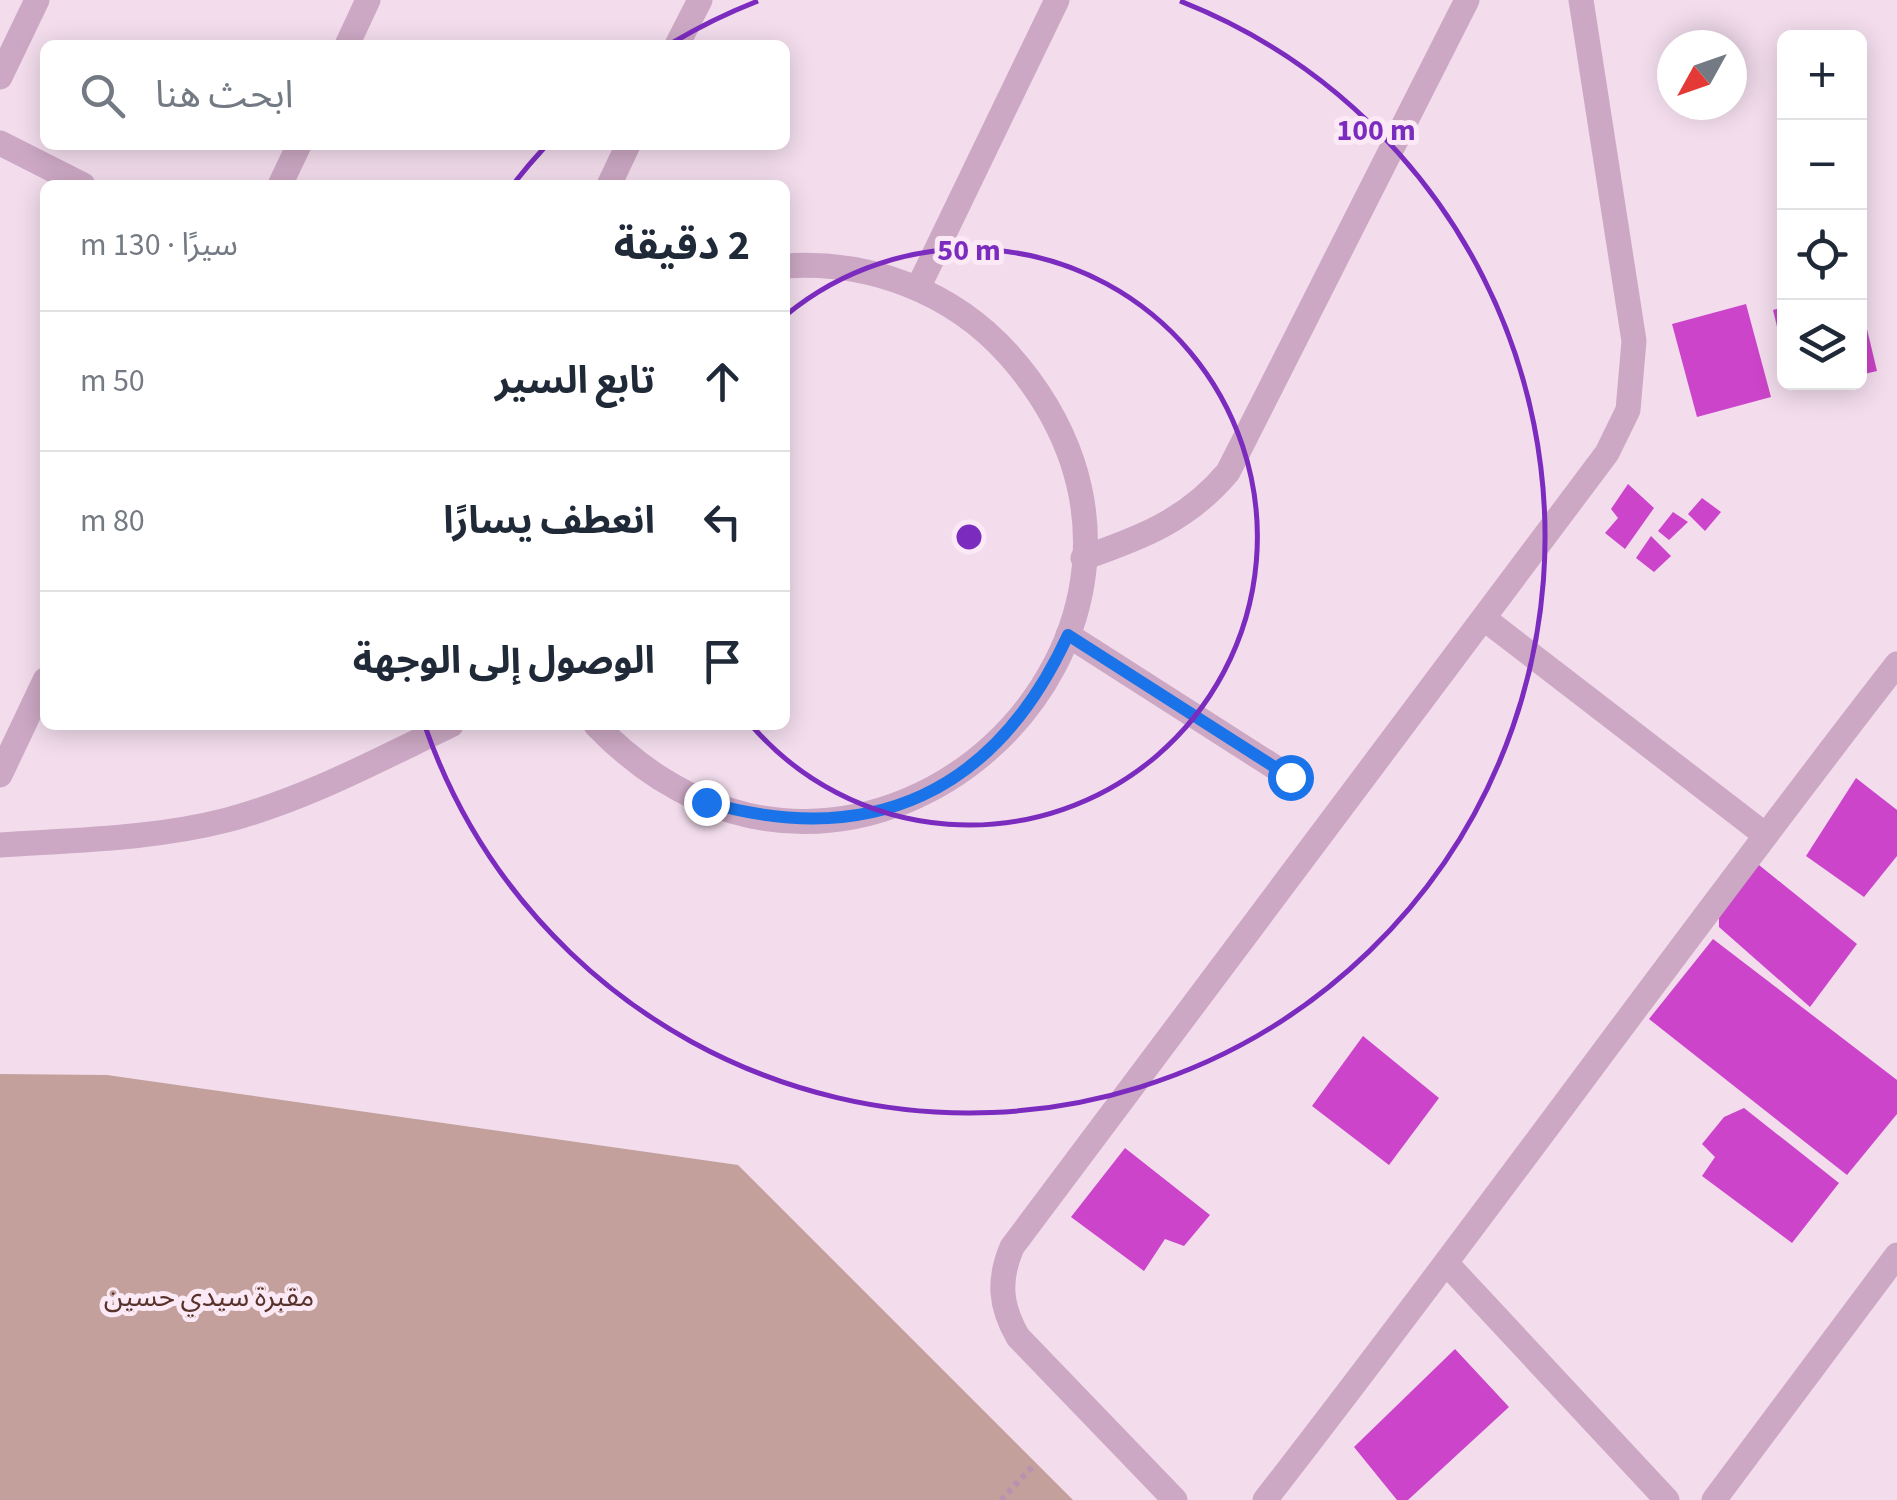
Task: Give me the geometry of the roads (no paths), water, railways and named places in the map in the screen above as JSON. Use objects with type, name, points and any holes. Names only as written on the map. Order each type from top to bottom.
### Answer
[{"type":"street","points":[[0,77],[37,0]]},
{"type":"street","points":[[349,40],[368,0]]},
{"type":"street","points":[[680,40],[700,0]]},
{"type":"street","points":[[918,288],[1056,0]]},
{"type":"street","points":[[1083,558],[1166,527],[1201,502],[1228,472],[1467,0]]},
{"type":"street","points":[[1175,1500],[1018,1337],[1004,1308],[1006,1261],[1024,1231],[1486,620],[1607,453],[1628,410],[1633,388],[1634,341],[1580,0]]},
{"type":"street","points":[[0,143],[73,180]]},
{"type":"street","points":[[282,180],[297,150]]},
{"type":"street","points":[[610,180],[626,150]]},
{"type":"street","points":[[601,730],[661,781],[706,802],[753,816],[802,821],[852,818],[900,805],[945,784],[985,756],[1020,721],[1048,680],[1068,635],[1083,558],[1082,510],[1072,462],[1046,404],[997,341],[960,311],[918,288],[866,270],[790,266]]},
{"type":"street","points":[[1486,620],[1764,834]]},
{"type":"street","points":[[1068,635],[1290,777]]},
{"type":"street","points":[[1265,1500],[1448,1265],[1764,834],[1897,664]]},
{"type":"street","points":[[0,775],[40,691]]},
{"type":"street","points":[[0,844],[122,837],[226,820],[305,794],[441,730]]},
{"type":"street","points":[[1714,1500],[1897,1256]]},
{"type":"street","points":[[1448,1265],[1667,1500]]},
{"type":"park label","name":"مقبرة سيدي حسين","points":[[209,1296]]}]
